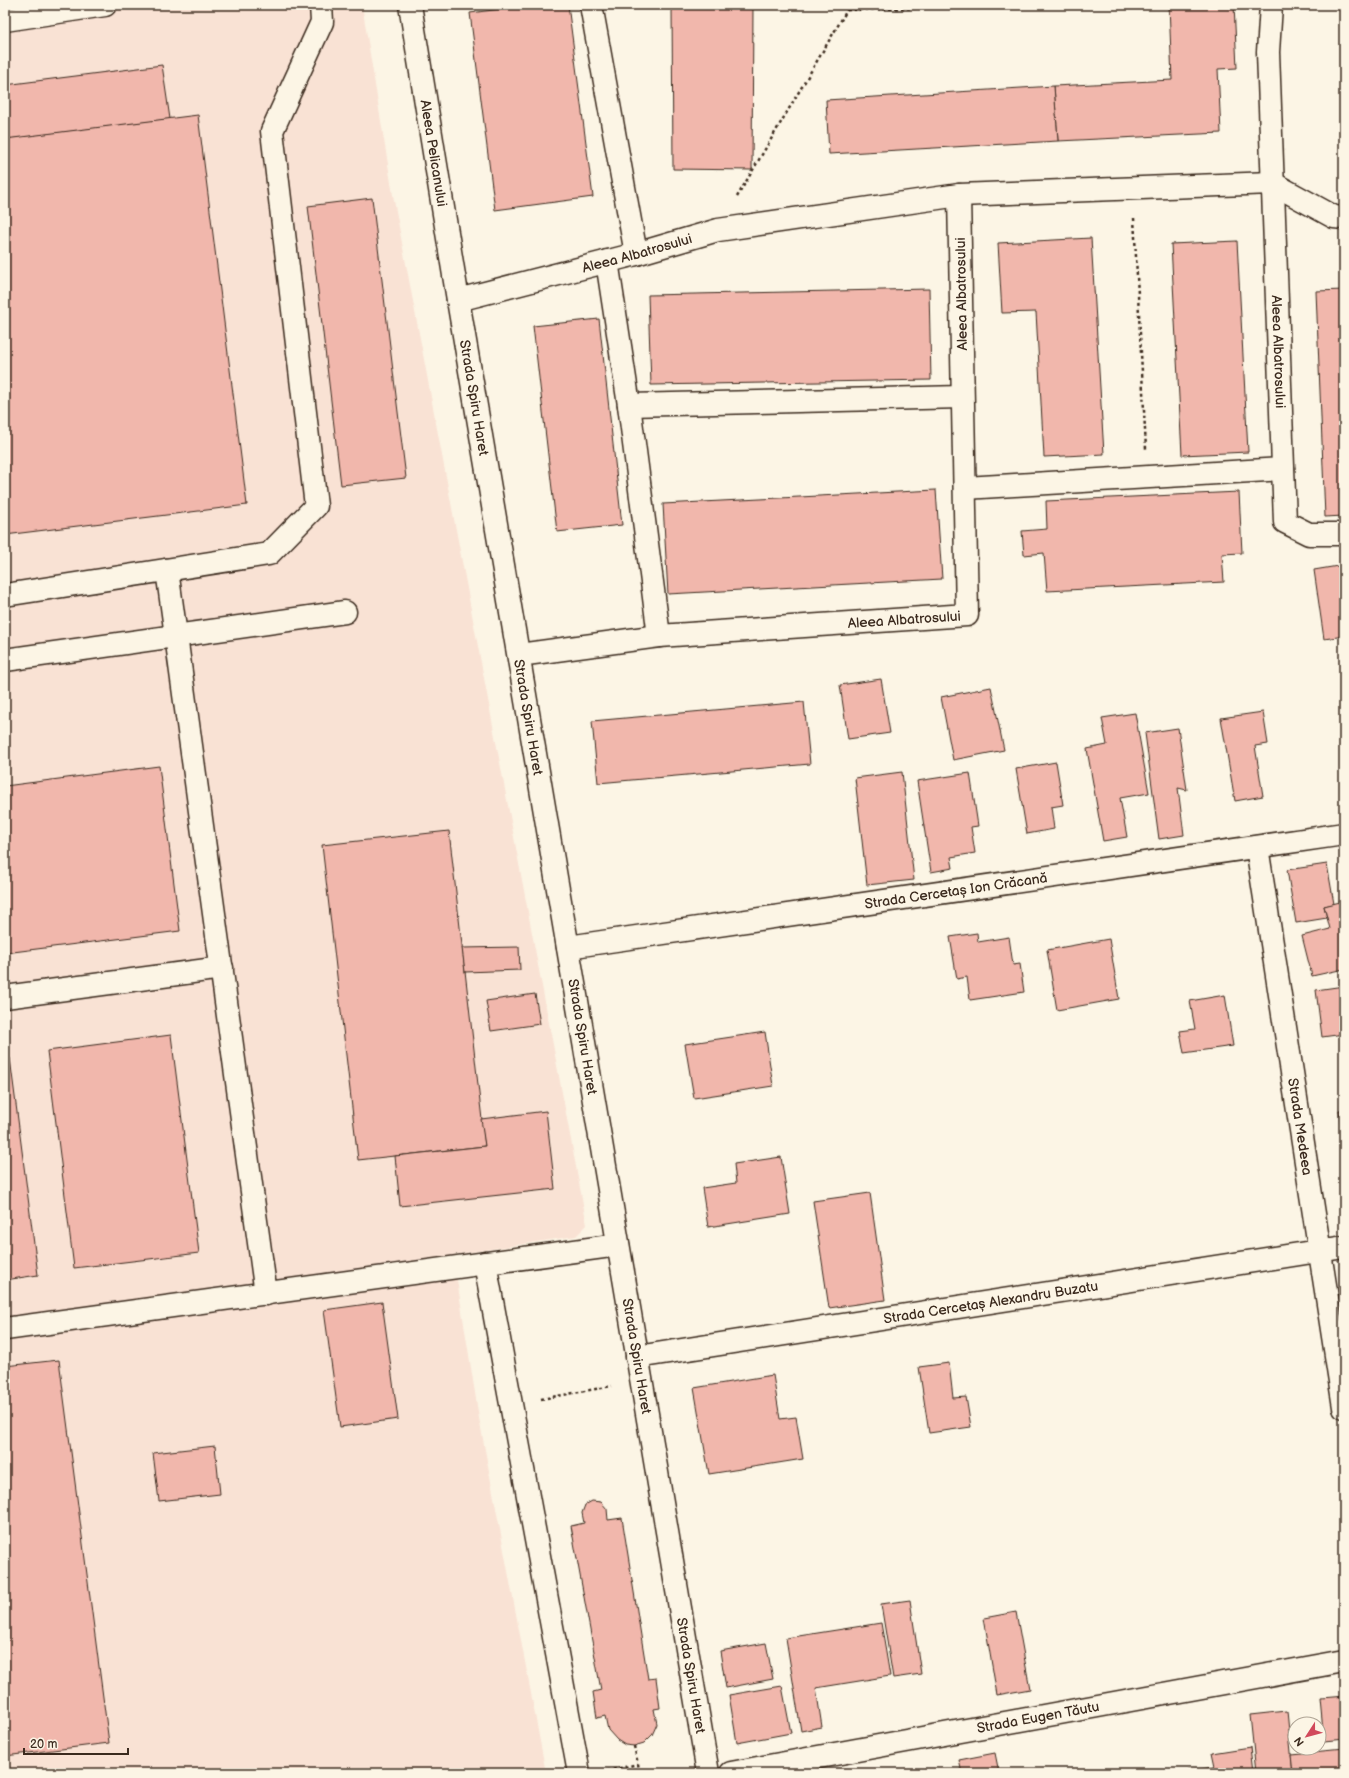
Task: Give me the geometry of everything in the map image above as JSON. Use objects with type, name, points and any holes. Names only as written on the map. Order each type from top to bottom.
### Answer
[{"type":"street","points":[[5,20],[105,5]]},
{"type":"street","points":[[5,595],[269,554],[316,506],[272,130],[322,22],[321,5]]},
{"type":"street","name":"Aleea Pelicanului","points":[[410,5],[458,300]]},
{"type":"street","points":[[591,5],[636,254]]},
{"type":"street","name":"Aleea Albatrosului","points":[[1271,5],[1268,52],[1285,522],[1310,534],[1344,534]]},
{"type":"street","points":[[1272,183],[1334,217],[1344,218]]},
{"type":"street","name":"Aleea Albatrosului","points":[[458,300],[636,254],[718,230],[959,195],[1272,183]]},
{"type":"street","name":"Aleea Albatrosului","points":[[519,655],[659,636],[967,615],[959,195]]},
{"type":"street","points":[[607,261],[630,405],[659,636]]},
{"type":"street","name":"Strada Spiru Haret","points":[[458,300],[708,1773]]},
{"type":"street","points":[[630,405],[962,398]]},
{"type":"street","points":[[964,488],[1283,469]]},
{"type":"street","points":[[167,570],[266,1294]]},
{"type":"street","points":[[5,660],[345,612]]},
{"type":"street","name":"Strada Cercetaș Ion Crăcană","points":[[568,947],[1344,834]]},
{"type":"street","name":"Strada Medeea","points":[[1257,847],[1344,1407]]},
{"type":"street","points":[[5,997],[222,968]]},
{"type":"street","points":[[5,1329],[618,1245]]},
{"type":"street","name":"Strada Cercetaș Alexandru Buzatu","points":[[637,1357],[1319,1249],[1344,1247]]},
{"type":"street","points":[[485,1263],[579,1773]]},
{"type":"street","name":"Strada Eugen Tăutu","points":[[731,1773],[1344,1661]]},
{"type":"path","points":[[718,230],[850,5]]},
{"type":"path","points":[[847,10],[1015,5]]},
{"type":"path","points":[[1133,188],[1148,477]]},
{"type":"path","points":[[511,1405],[641,1381]]},
{"type":"path","points":[[634,1746],[640,1773]]},
{"type":"path","points":[[605,1771],[638,1764]]},
{"type":"shaded area","points":[[5,5],[362,5],[393,195],[587,1225],[576,1236],[453,1255],[479,1418],[546,1773],[5,1773]]},
{"type":"building","points":[[532,5],[568,5],[593,197],[495,210],[470,13]]},
{"type":"building","points":[[672,5],[753,5],[752,170],[673,169]]},
{"type":"building","points":[[1169,5],[1234,5],[1237,68],[1218,69],[1221,133],[1058,141],[1054,86],[1172,80]]},
{"type":"building","points":[[1340,5],[1344,5],[1344,47]]},
{"type":"building","points":[[162,65],[170,119],[9,139],[5,108],[5,85]]},
{"type":"building","points":[[1054,86],[1058,141],[829,154],[826,100]]},
{"type":"building","points":[[198,115],[247,505],[5,535],[5,139]]},
{"type":"building","points":[[372,198],[406,478],[341,485],[308,206]]},
{"type":"building","points":[[1091,238],[1104,454],[1044,457],[1036,312],[1002,313],[998,243]]},
{"type":"building","points":[[1237,241],[1248,452],[1182,455],[1171,244]]},
{"type":"building","points":[[929,289],[931,380],[651,385],[648,295]]},
{"type":"building","points":[[1344,290],[1344,516],[1325,517],[1316,291]]},
{"type":"building","points":[[599,319],[622,525],[557,532],[533,326]]},
{"type":"building","points":[[936,490],[942,579],[668,594],[663,504]]},
{"type":"building","points":[[1239,492],[1242,553],[1222,554],[1224,582],[1047,591],[1044,553],[1024,555],[1022,531],[1047,529],[1046,501]]},
{"type":"building","points":[[1344,565],[1344,636],[1324,639],[1314,570]]},
{"type":"building","points":[[881,679],[890,733],[848,739],[840,685]]},
{"type":"building","points":[[991,687],[1004,750],[953,760],[941,697]]},
{"type":"building","points":[[804,702],[810,764],[598,783],[592,721]]},
{"type":"building","points":[[1263,712],[1268,744],[1255,746],[1263,796],[1235,801],[1221,718]]},
{"type":"building","points":[[1135,713],[1149,793],[1120,798],[1127,837],[1103,841],[1087,749],[1107,745],[1102,718]]},
{"type":"building","points":[[1178,728],[1187,790],[1178,788],[1184,835],[1159,839],[1145,733]]},
{"type":"building","points":[[1056,762],[1063,805],[1051,807],[1054,829],[1027,834],[1016,769]]},
{"type":"building","points":[[159,766],[180,931],[5,953],[5,786]]},
{"type":"building","points":[[902,772],[914,880],[867,885],[855,778]]},
{"type":"building","points":[[970,773],[978,826],[971,827],[975,853],[951,857],[953,868],[931,872],[917,781]]},
{"type":"building","points":[[449,831],[485,1146],[358,1160],[322,845]]},
{"type":"building","points":[[1327,864],[1334,904],[1324,906],[1327,918],[1296,923],[1287,870]]},
{"type":"building","points":[[1344,901],[1344,969],[1312,976],[1302,936],[1330,929],[1324,906]]},
{"type":"building","points":[[977,933],[978,942],[1009,937],[1013,965],[1020,964],[1024,992],[970,1000],[967,977],[957,979],[950,937]]},
{"type":"building","points":[[1109,939],[1119,999],[1057,1010],[1047,950]]},
{"type":"building","points":[[519,947],[520,970],[465,972],[462,948]]},
{"type":"building","points":[[1344,986],[1344,1034],[1322,1037],[1316,990]]},
{"type":"building","points":[[535,994],[540,1024],[491,1031],[486,1001]]},
{"type":"building","points":[[1225,995],[1233,1046],[1184,1053],[1180,1031],[1195,1029],[1190,1001]]},
{"type":"building","points":[[765,1032],[773,1086],[694,1098],[685,1044]]},
{"type":"building","points":[[171,1035],[199,1253],[74,1268],[47,1051]]},
{"type":"building","points":[[10,1058],[38,1275],[5,1280],[5,1059]]},
{"type":"building","points":[[1339,1110],[1344,1110],[1344,1136],[1342,1136]]},
{"type":"building","points":[[546,1111],[555,1189],[400,1206],[395,1156],[485,1146],[481,1119]]},
{"type":"building","points":[[781,1157],[790,1214],[708,1227],[702,1188],[736,1183],[734,1164]]},
{"type":"building","points":[[870,1193],[885,1300],[829,1308],[813,1201]]},
{"type":"building","points":[[382,1302],[398,1419],[340,1427],[324,1310]]},
{"type":"building","points":[[59,1360],[109,1743],[5,1756],[5,1366]]},
{"type":"building","points":[[949,1363],[953,1398],[966,1397],[971,1427],[929,1433],[919,1367]]},
{"type":"building","points":[[773,1375],[780,1419],[796,1417],[803,1459],[709,1474],[694,1388]]},
{"type":"building","points":[[215,1446],[220,1494],[159,1501],[153,1453]]},
{"type":"building","points":[[592,1501],[601,1502],[607,1509],[608,1520],[622,1518],[648,1679],[656,1678],[660,1708],[654,1709],[657,1724],[652,1735],[644,1743],[634,1746],[625,1745],[617,1740],[608,1730],[605,1716],[597,1718],[593,1692],[601,1690],[571,1526],[584,1523],[582,1513],[585,1505]]},
{"type":"building","points":[[910,1600],[921,1674],[893,1678],[881,1604]]},
{"type":"building","points":[[1016,1612],[1030,1689],[997,1695],[984,1618]]},
{"type":"building","points":[[881,1623],[890,1676],[816,1688],[822,1727],[801,1731],[786,1638]]},
{"type":"building","points":[[766,1643],[773,1679],[726,1688],[720,1651]]},
{"type":"building","points":[[782,1686],[791,1733],[737,1743],[729,1695]]},
{"type":"building","points":[[1344,1697],[1344,1739],[1327,1741],[1327,1716],[1322,1716],[1320,1699]]},
{"type":"building","points":[[1287,1711],[1287,1756],[1291,1756],[1293,1773],[1256,1773],[1250,1715]]},
{"type":"building","points":[[1250,1747],[1253,1773],[1187,1773],[1187,1771],[1215,1767],[1212,1753]]},
{"type":"building","points":[[1344,1749],[1344,1773],[1293,1773],[1291,1756],[1327,1756],[1327,1751]]},
{"type":"building","points":[[995,1753],[999,1773],[962,1773],[959,1760]]}]
